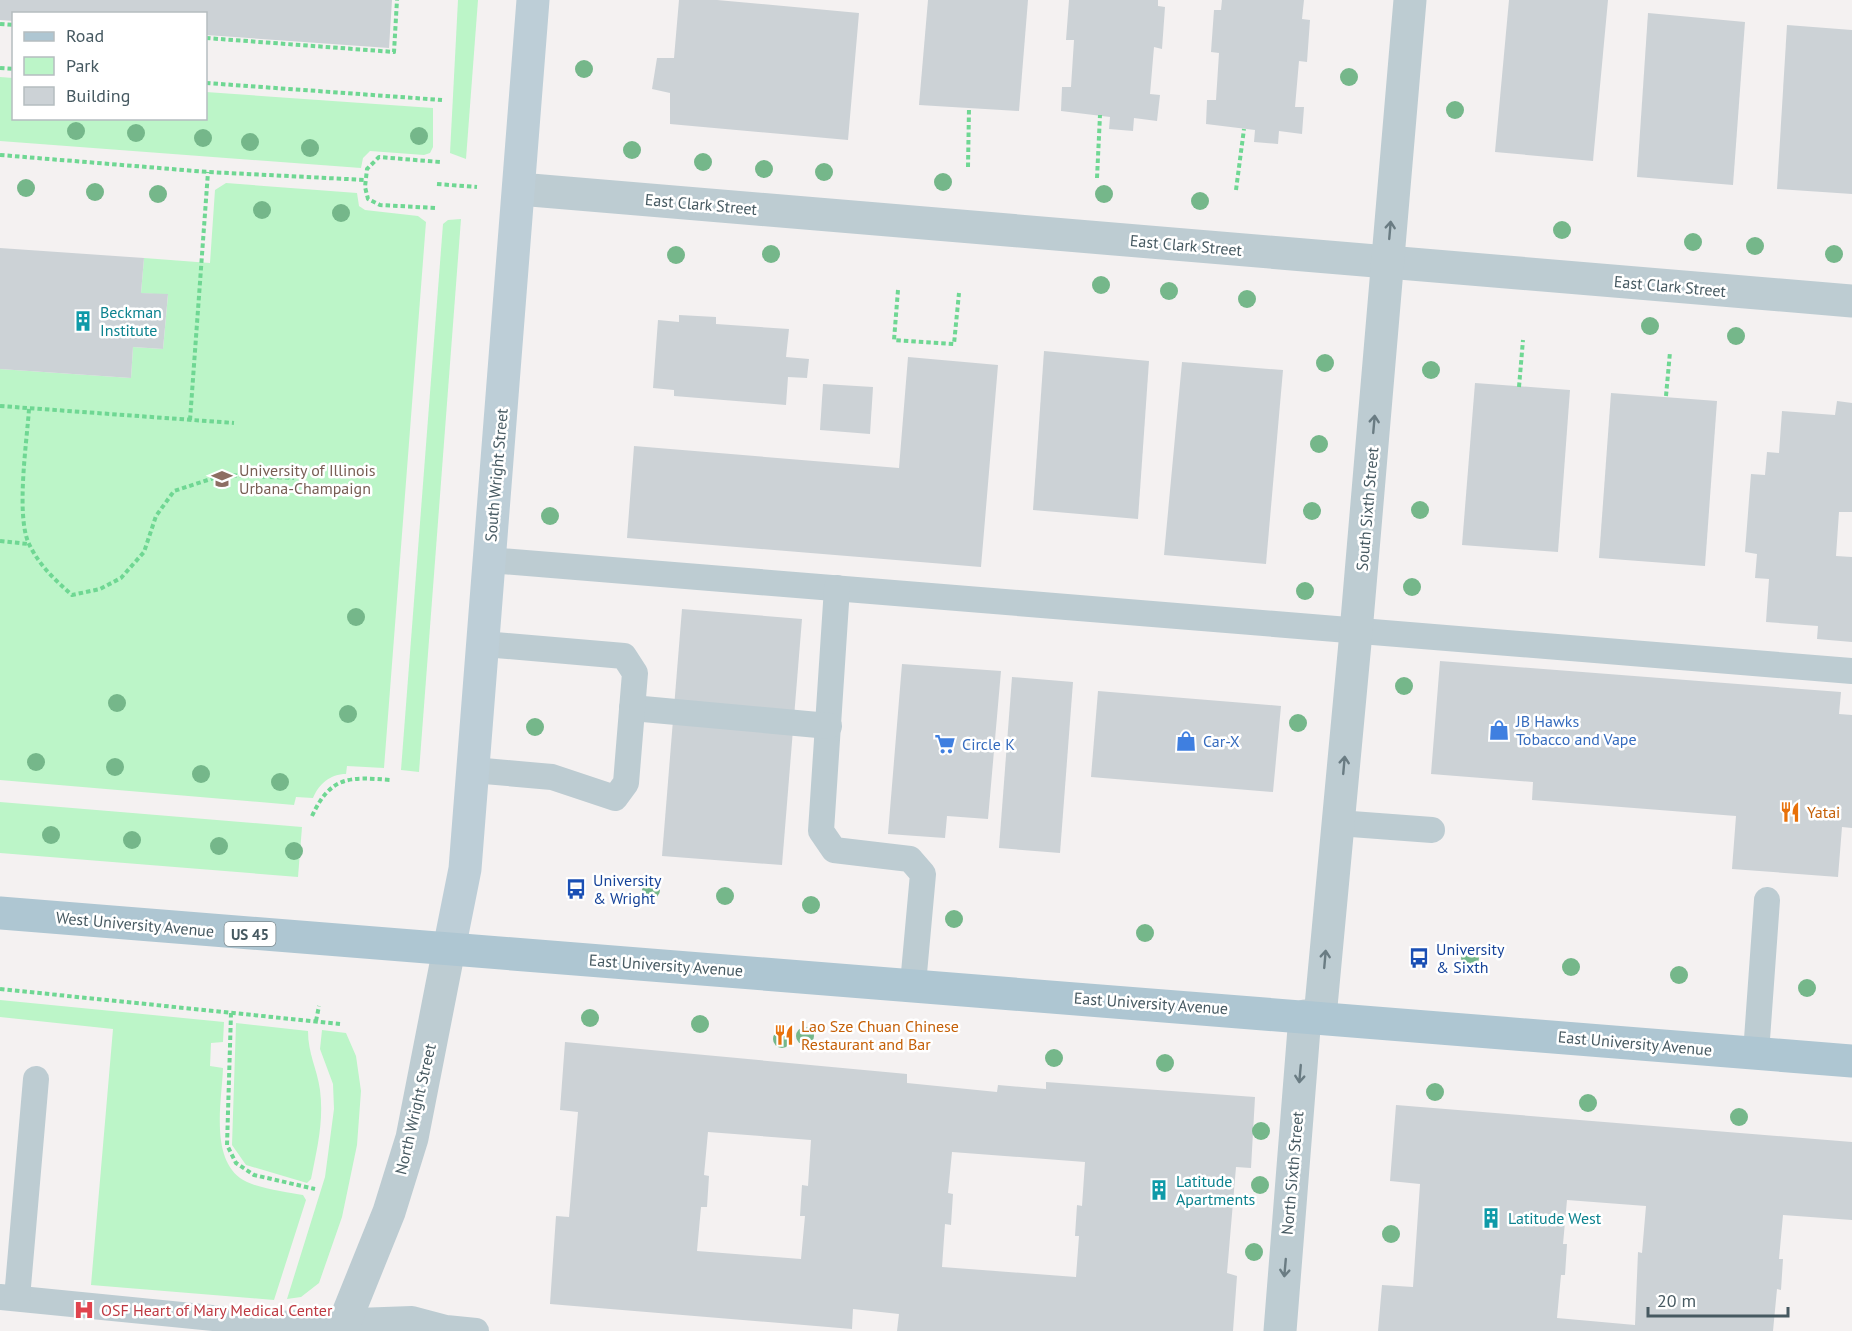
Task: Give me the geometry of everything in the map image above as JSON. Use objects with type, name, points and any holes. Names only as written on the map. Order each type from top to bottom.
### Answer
[{"type":"main road","name":"South Wright Street","points":[[449,949],[465,869],[533,0]]},
{"type":"main road","name":"West University Avenue","points":[[0,913],[449,949]]},
{"type":"main road","name":"East University Avenue","points":[[449,949],[1852,1060]]},
{"type":"street","name":"South Sixth Street","points":[[1313,1016],[1338,824],[1410,0]]},
{"type":"street","name":"East Clark Street","points":[[519,189],[1852,302]]},
{"type":"street","name":"North Wright Street","points":[[342,1326],[389,1212],[412,1138],[449,949]]},
{"type":"street","name":"North Sixth Street","points":[[1280,1331],[1313,1016]]},
{"type":"lane","points":[[489,560],[1852,671]]},
{"type":"lane","points":[[837,588],[830,726],[821,831],[834,850],[910,859],[923,874],[914,984]]},
{"type":"lane","points":[[473,770],[552,777],[615,798],[626,783],[635,673],[624,656],[484,644]]},
{"type":"lane","points":[[632,708],[830,726]]},
{"type":"lane","points":[[1338,824],[1432,830]]},
{"type":"lane","points":[[1756,1053],[1767,900]]},
{"type":"lane","points":[[36,1078],[9,1298],[274,1324],[342,1326],[412,1319],[446,1328],[476,1331]]},
{"type":"path","points":[[207,38],[394,52],[397,0]]},
{"type":"path","points":[[207,83],[442,100]]},
{"type":"path","points":[[968,167],[969,108]]},
{"type":"path","points":[[1097,178],[1100,115]]},
{"type":"path","points":[[1236,190],[1244,129]]},
{"type":"path","points":[[0,155],[208,172],[366,180]]},
{"type":"path","points":[[435,208],[380,205],[368,199],[367,169],[379,157],[440,162]]},
{"type":"path","points":[[190,420],[208,172]]},
{"type":"path","points":[[898,290],[894,340],[954,344],[959,292]]},
{"type":"path","points":[[1519,387],[1523,340]]},
{"type":"path","points":[[1666,396],[1670,352]]},
{"type":"path","points":[[0,406],[234,423]]},
{"type":"path","points":[[29,409],[23,506],[28,544],[48,574],[72,595],[100,589],[121,578],[144,552],[156,516],[174,491],[223,476],[294,478]]},
{"type":"path","points":[[0,541],[28,544]]},
{"type":"path","points":[[312,816],[325,792],[334,784],[357,777],[391,780]]},
{"type":"path","points":[[0,989],[340,1024]]},
{"type":"path","points":[[316,1021],[319,1006]]},
{"type":"path","points":[[231,1013],[227,1145],[236,1163],[254,1175],[315,1189]]},
{"type":"green space","points":[[458,0],[478,0],[466,159],[450,153]]},
{"type":"green space","points":[[0,77],[12,78],[12,120],[207,120],[207,92],[433,108],[433,147],[430,153],[424,155],[370,151],[363,158],[361,168],[0,141]]},
{"type":"green space","points":[[226,183],[357,193],[359,206],[365,210],[418,216],[426,222],[384,768],[347,766],[346,774],[340,774],[326,781],[318,788],[313,798],[296,797],[294,805],[0,780],[0,369],[131,378],[133,347],[163,349],[168,295],[141,293],[144,258],[210,263],[215,190]]},
{"type":"green space","points":[[461,219],[419,772],[401,770],[443,224],[448,220]]},
{"type":"green space","points":[[0,802],[302,827],[298,877],[0,853]]},
{"type":"green space","points":[[0,1000],[224,1022],[223,1042],[211,1043],[210,1066],[223,1068],[220,1126],[225,1156],[231,1168],[240,1178],[270,1189],[303,1195],[306,1200],[274,1300],[91,1285],[113,1029],[0,1017]]},
{"type":"green space","points":[[236,1023],[308,1031],[309,1047],[320,1090],[321,1113],[316,1157],[311,1179],[307,1183],[246,1165],[232,1145]]},
{"type":"green space","points":[[322,1030],[346,1033],[356,1056],[361,1091],[357,1145],[342,1217],[319,1283],[301,1297],[287,1299],[325,1177],[334,1109],[333,1084],[320,1049]]},
{"type":"building","points":[[0,0],[392,0],[389,48],[207,35],[207,12],[12,12],[12,21],[0,20]]},
{"type":"building","points":[[679,0],[717,0],[859,13],[848,140],[670,124],[670,93],[652,89],[657,58],[674,58]]},
{"type":"building","points":[[928,0],[1028,0],[1019,111],[919,105]]},
{"type":"building","points":[[1069,0],[1158,0],[1158,6],[1165,7],[1162,49],[1154,47],[1150,94],[1160,95],[1157,121],[1134,118],[1133,131],[1109,129],[1110,117],[1061,111],[1062,87],[1071,87],[1074,40],[1066,40]]},
{"type":"building","points":[[1222,0],[1304,0],[1302,19],[1310,20],[1307,62],[1299,61],[1295,107],[1304,107],[1302,134],[1279,131],[1278,144],[1254,142],[1255,130],[1206,124],[1207,100],[1216,100],[1219,53],[1211,52],[1214,10],[1221,10]]},
{"type":"building","points":[[1509,0],[1608,0],[1593,161],[1495,152]]},
{"type":"building","points":[[1648,13],[1745,22],[1733,185],[1637,177]]},
{"type":"building","points":[[1787,25],[1852,30],[1852,194],[1777,189]]},
{"type":"building","name":"Beckman Institute","points":[[0,248],[144,258],[141,293],[168,294],[163,349],[133,347],[131,378],[0,369]]},
{"type":"building","points":[[679,315],[716,317],[716,324],[789,329],[786,357],[809,359],[807,378],[788,377],[786,405],[674,396],[674,390],[653,388],[658,320],[679,322]]},
{"type":"building","points":[[1044,351],[1149,361],[1138,519],[1033,510]]},
{"type":"building","points":[[908,357],[998,365],[981,567],[627,538],[634,446],[899,468]]},
{"type":"building","points":[[1182,362],[1283,370],[1266,564],[1164,555]]},
{"type":"building","points":[[1475,383],[1570,390],[1558,552],[1462,545]]},
{"type":"building","points":[[823,384],[873,387],[870,434],[820,430]]},
{"type":"building","points":[[1611,393],[1717,401],[1705,566],[1599,558]]},
{"type":"building","points":[[1837,401],[1852,403],[1852,512],[1839,512],[1836,556],[1852,557],[1852,642],[1817,639],[1818,626],[1766,622],[1769,579],[1755,578],[1757,554],[1745,552],[1751,474],[1765,475],[1767,452],[1779,453],[1782,411],[1835,415]]},
{"type":"building","points":[[682,609],[802,619],[782,865],[662,856]]},
{"type":"building","points":[[1440,661],[1841,692],[1839,714],[1852,715],[1852,828],[1842,827],[1838,877],[1732,869],[1736,816],[1532,800],[1533,782],[1431,774]]},
{"type":"building","name":"Circle K","points":[[902,664],[1001,671],[988,819],[947,816],[945,838],[888,834]]},
{"type":"building","points":[[1012,677],[1073,682],[1060,853],[999,848]]},
{"type":"building","name":"Car-X","points":[[1098,691],[1281,706],[1273,792],[1091,777]]},
{"type":"building","name":"Latitude Apartments","points":[[565,1042],[907,1074],[907,1083],[997,1092],[998,1085],[1046,1089],[1046,1082],[1255,1097],[1251,1168],[1236,1167],[1227,1273],[1237,1276],[1233,1331],[897,1331],[899,1314],[853,1309],[852,1329],[550,1304],[556,1216],[569,1217],[578,1112],[560,1110]],"holes":[[[708,1132],[811,1140],[808,1186],[802,1185],[800,1216],[805,1216],[801,1259],[697,1251],[701,1207],[707,1207],[709,1176],[704,1175]],[[952,1152],[1085,1162],[1082,1206],[1077,1205],[1075,1236],[1079,1236],[1076,1277],[942,1267],[945,1224],[951,1225],[953,1194],[948,1193]]]},
{"type":"building","name":"Latitude West","points":[[1396,1105],[1852,1142],[1852,1220],[1783,1215],[1779,1259],[1783,1259],[1781,1290],[1777,1289],[1773,1331],[1378,1331],[1382,1285],[1413,1287],[1420,1184],[1390,1181]],"holes":[[[1567,1200],[1646,1206],[1642,1253],[1638,1252],[1635,1325],[1557,1318],[1561,1275],[1565,1275],[1567,1244],[1563,1244]]]},
{"type":"place","name":"Beckman Institute","points":[[83,321]]},
{"type":"place","name":"University of Illinois Urbana-Champaign","points":[[222,479]]},
{"type":"place","name":"JB Hawks Tobacco and Vape","points":[[1499,730]]},
{"type":"place","name":"Car-X","points":[[1186,741]]},
{"type":"place","name":"Circle K","points":[[945,744]]},
{"type":"place","name":"Yatai","points":[[1790,812]]},
{"type":"place","name":"University & Wright","points":[[576,889]]},
{"type":"place","name":"University & Sixth","points":[[1419,958]]},
{"type":"place","name":"Lao Sze Chuan Chinese Restaurant and Bar","points":[[784,1035]]},
{"type":"place","name":"Latitude Apartments","points":[[1159,1190]]},
{"type":"place","name":"Latitude West","points":[[1491,1218]]},
{"type":"place","name":"OSF Heart of Mary Medical Center","points":[[84,1310]]}]
